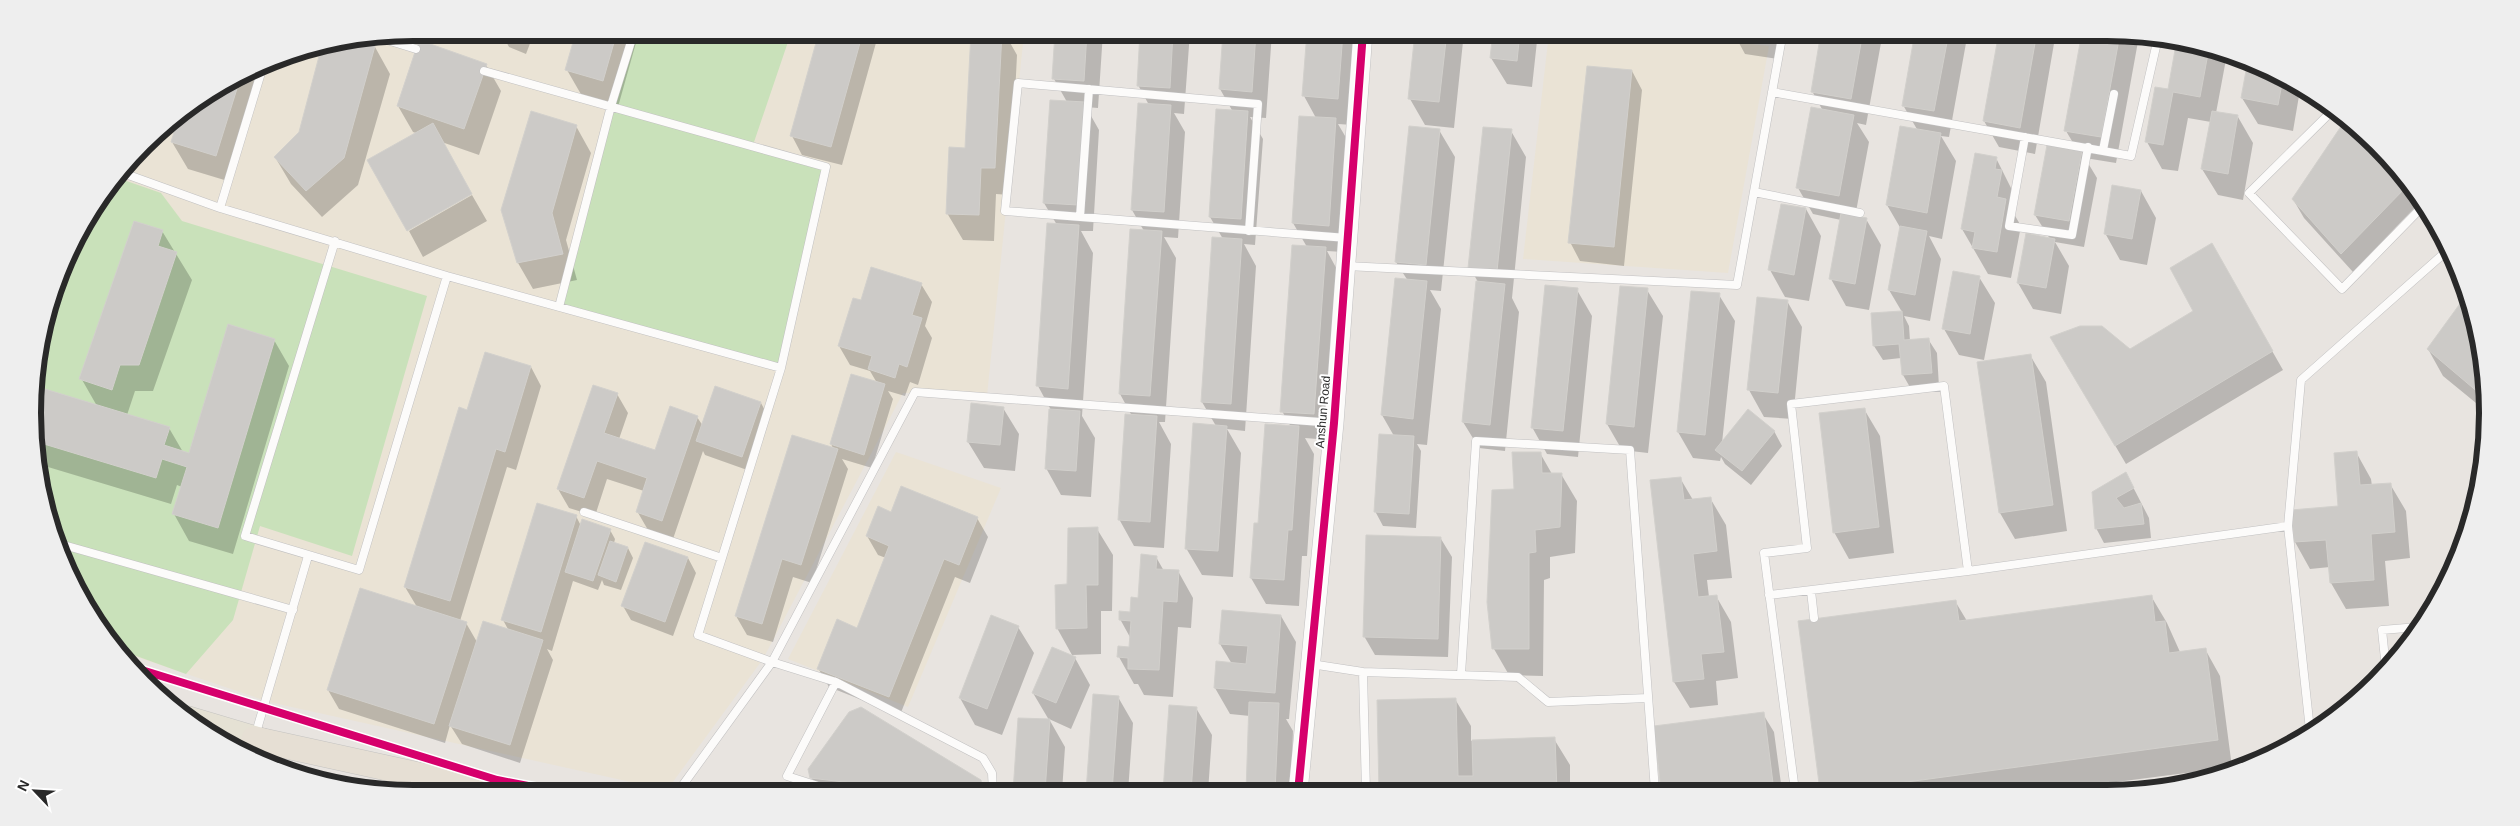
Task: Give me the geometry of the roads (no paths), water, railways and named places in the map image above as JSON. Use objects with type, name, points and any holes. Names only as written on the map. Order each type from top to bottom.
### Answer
[{"type":"highway","points":[[254,739],[465,785]]},
{"type":"main road","points":[[212,726],[410,785]]},
{"type":"street","name":"Anshun Road","points":[[1299,785],[1334,423],[1344,265],[1362,41]]},
{"type":"lane","points":[[408,46],[409,41]]},
{"type":"lane","points":[[559,307],[611,106],[631,41]]},
{"type":"lane","points":[[1344,265],[1737,285],[1781,41]]},
{"type":"lane","points":[[394,42],[416,49]]},
{"type":"lane","points":[[1772,92],[2131,156],[2157,44]]},
{"type":"lane","points":[[484,70],[826,167],[781,368],[698,635],[772,662],[836,682],[983,758],[992,773],[993,785]]},
{"type":"lane","points":[[220,208],[260,75]]},
{"type":"lane","points":[[1249,230],[1258,104],[1018,83],[1005,211],[1347,238]]},
{"type":"lane","points":[[1080,217],[1089,90]]},
{"type":"lane","points":[[2103,150],[2114,94]]},
{"type":"lane","points":[[2328,115],[2249,193],[2342,289],[2419,210]]},
{"type":"lane","points":[[2025,137],[2009,226],[2072,235],[2088,147]]},
{"type":"lane","points":[[128,175],[220,208],[447,276],[781,368]]},
{"type":"lane","points":[[1754,192],[1860,213]]},
{"type":"lane","points":[[335,241],[245,536],[308,556],[359,570],[447,276]]},
{"type":"lane","points":[[2309,725],[2288,526],[2301,380],[2443,255]]},
{"type":"lane","points":[[1794,785],[1764,553],[1807,548],[1791,404],[1944,386],[1968,571]]},
{"type":"lane","points":[[683,785],[772,662],[915,392],[1334,423]]},
{"type":"lane","points":[[1461,674],[1476,441],[1630,450],[1655,785]]},
{"type":"lane","points":[[584,512],[722,558]]},
{"type":"lane","points":[[1769,595],[1968,571],[2288,526]]},
{"type":"lane","points":[[66,546],[293,610]]},
{"type":"lane","points":[[254,739],[308,556]]},
{"type":"lane","points":[[1810,591],[1814,618]]},
{"type":"lane","points":[[2385,659],[2382,630],[2410,628]]},
{"type":"lane","points":[[1311,664],[1364,672],[1518,677],[1548,702],[1648,698]]},
{"type":"lane","points":[[1364,672],[1366,785]]},
{"type":"lane","points":[[815,785],[787,776],[836,682]]}]
